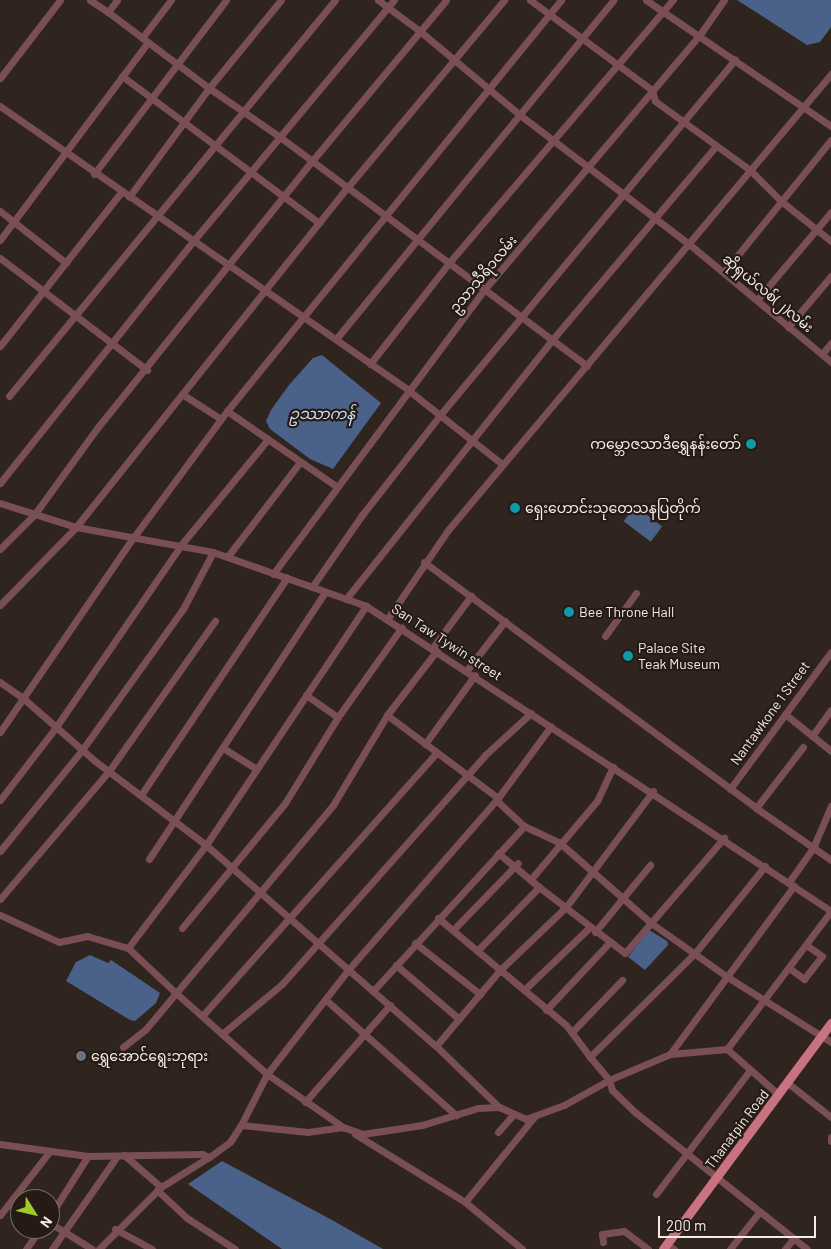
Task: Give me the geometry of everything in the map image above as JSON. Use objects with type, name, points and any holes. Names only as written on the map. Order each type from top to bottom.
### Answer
[{"type":"main road","name":"Thanatpin Road","points":[[668,1247],[789,1084],[831,1023]]},
{"type":"street","points":[[0,78],[60,0]]},
{"type":"street","points":[[90,0],[209,88],[280,137],[416,241],[587,366]]},
{"type":"street","points":[[108,12],[117,0]]},
{"type":"street","points":[[0,240],[122,76],[171,0]]},
{"type":"street","points":[[94,174],[226,0]]},
{"type":"street","points":[[129,197],[209,88],[281,0]]},
{"type":"street","points":[[9,396],[159,217],[215,143],[335,0]]},
{"type":"street","name":"ဆိုရှယ်လစ်(၂)လမ်း","points":[[378,0],[421,32],[553,141],[689,244],[831,362]]},
{"type":"street","points":[[0,483],[251,170],[394,0]]},
{"type":"street","points":[[0,549],[34,515],[98,427],[147,370],[312,161],[446,0]]},
{"type":"street","points":[[0,605],[76,527],[347,188],[504,0]]},
{"type":"street","points":[[530,0],[583,37],[652,90],[655,101],[750,170],[781,201],[831,241]]},
{"type":"street","points":[[0,732],[133,538],[227,411],[301,316],[490,89],[561,0]]},
{"type":"street","points":[[336,339],[613,0]]},
{"type":"street","points":[[646,0],[831,126]]},
{"type":"street","points":[[370,364],[448,264],[618,64],[664,13],[673,0]]},
{"type":"street","name":"ဥသာသီရိ၁လမ်း","points":[[273,574],[336,486],[484,290],[540,227],[588,166],[699,36],[724,0]]},
{"type":"street","points":[[312,587],[362,515],[440,415],[621,194],[735,60]]},
{"type":"street","points":[[388,618],[424,562],[502,464],[587,366],[831,74]]},
{"type":"street","points":[[122,76],[215,143],[320,223]]},
{"type":"street","points":[[0,106],[65,154],[231,265],[408,390],[502,464]]},
{"type":"street","points":[[724,272],[831,140]]},
{"type":"street","points":[[346,599],[552,340],[716,146]]},
{"type":"street","points":[[0,346],[121,192]]},
{"type":"street","points":[[0,211],[66,263]]},
{"type":"street","points":[[757,300],[831,212]]},
{"type":"street","points":[[0,258],[78,315],[147,370]]},
{"type":"street","points":[[788,327],[831,276]]},
{"type":"street","points":[[822,354],[831,344]]},
{"type":"street","points":[[182,394],[221,419]]},
{"type":"street","points":[[227,411],[336,486]]},
{"type":"street","points":[[0,800],[56,727],[182,545],[268,439]]},
{"type":"street","points":[[228,556],[300,462]]},
{"type":"street","name":"San Taw Tywin street","points":[[0,504],[76,527],[182,545],[228,556],[273,574],[366,606],[435,648],[531,713],[724,838],[831,911]]},
{"type":"street","points":[[0,851],[82,750],[183,609],[213,552]]},
{"type":"street","points":[[424,562],[730,789],[831,860]]},
{"type":"street","points":[[141,796],[287,578]]},
{"type":"street","points":[[149,859],[325,592]]},
{"type":"street","points":[[604,636],[636,593]]},
{"type":"street","points":[[122,1047],[145,1030],[333,805],[387,715],[471,596]]},
{"type":"street","points":[[128,948],[206,845],[366,606]]},
{"type":"street","points":[[466,670],[505,621]]},
{"type":"street","points":[[0,899],[109,771],[215,622]]},
{"type":"street","points":[[182,928],[285,803],[338,716],[402,627]]},
{"type":"street","name":"Nantawkone 1 Street","points":[[730,789],[831,652]]},
{"type":"street","points":[[425,744],[474,675]]},
{"type":"street","points":[[0,682],[24,699],[82,750],[206,845],[289,920],[436,1046],[499,1107],[522,1119],[564,1105],[609,1080],[670,1054],[727,1049],[831,911]]},
{"type":"street","points":[[306,695],[338,716]]},
{"type":"street","points":[[812,736],[831,710]]},
{"type":"street","points":[[222,1034],[282,984],[468,775],[531,713]]},
{"type":"street","points":[[785,714],[831,751]]},
{"type":"street","points":[[387,715],[468,775],[497,799],[524,826],[560,844],[650,923],[729,978],[764,1001],[823,1035],[831,1042]]},
{"type":"street","points":[[99,1249],[115,1229],[159,1189],[230,1142],[267,1074],[348,970],[497,799],[551,726]]},
{"type":"street","points":[[756,808],[803,747]]},
{"type":"street","points":[[222,748],[257,769]]},
{"type":"street","points":[[202,1016],[289,920],[354,842],[436,753]]},
{"type":"street","points":[[531,879],[597,801],[613,766]]},
{"type":"street","points":[[436,1046],[500,970],[566,907],[653,791]]},
{"type":"street","points":[[670,1054],[729,978],[792,884],[813,848],[831,808]]},
{"type":"street","points":[[373,992],[415,943],[524,826]]},
{"type":"street","points":[[498,852],[517,864],[539,887],[625,954],[724,838]]},
{"type":"street","points":[[453,930],[517,864]]},
{"type":"street","points":[[524,990],[592,929],[650,865]]},
{"type":"street","points":[[590,1057],[695,953],[765,866]]},
{"type":"street","points":[[478,950],[539,887]]},
{"type":"street","points":[[0,915],[59,942],[87,936],[128,948],[267,1074],[343,1127],[464,1202],[522,1249]]},
{"type":"street","points":[[438,918],[478,950],[572,1032],[609,1080],[612,1090],[687,1155],[808,1249]]},
{"type":"street","points":[[415,943],[480,994]]},
{"type":"street","points":[[546,1010],[609,943]]},
{"type":"street","points":[[789,968],[804,978],[822,956],[806,945]]},
{"type":"street","points":[[396,965],[459,1019]]},
{"type":"street","points":[[572,1032],[622,980]]},
{"type":"street","points":[[326,1000],[456,1116]]},
{"type":"street","points":[[305,1102],[390,1005]]},
{"type":"street","points":[[727,1049],[779,1095]]},
{"type":"street","points":[[656,1194],[750,1070]]},
{"type":"street","points":[[789,1084],[831,1117]]},
{"type":"street","points":[[241,1124],[308,1132],[343,1127],[365,1133],[422,1125],[478,1108],[499,1107]]},
{"type":"street","points":[[498,1132],[513,1115]]},
{"type":"street","points":[[464,1202],[536,1115]]},
{"type":"street","points":[[831,1137],[831,1142]]},
{"type":"street","points":[[0,1144],[88,1156],[202,1154],[209,1157]]},
{"type":"street","points":[[22,1189],[50,1151]]},
{"type":"street","points":[[120,1155],[159,1189],[187,1218],[235,1249]]},
{"type":"street","points":[[52,1249],[120,1155]]},
{"type":"street","points":[[60,1200],[88,1156]]},
{"type":"street","points":[[0,1215],[10,1205]]},
{"type":"street","points":[[730,1249],[760,1211]]},
{"type":"street","points":[[60,1229],[92,1249]]},
{"type":"street","points":[[115,1229],[152,1249]]},
{"type":"street","points":[[603,1242],[602,1234],[624,1231],[648,1249]]},
{"type":"street","points":[[785,1249],[794,1238]]},
{"type":"water","points":[[737,0],[831,0],[831,27],[820,42],[807,45]]},
{"type":"water","name":"ဥဿာကန်","points":[[322,355],[381,403],[333,469],[310,459],[270,429],[266,421],[271,410],[289,385],[313,358]]},
{"type":"water","points":[[635,506],[662,526],[651,542],[624,521]]},
{"type":"water","points":[[649,930],[667,941],[668,945],[645,970],[628,957]]},
{"type":"water","points":[[90,955],[108,963],[111,960],[160,993],[156,1003],[135,1021],[130,1020],[66,981],[76,962]]},
{"type":"water","points":[[222,1161],[383,1249],[282,1249],[188,1184]]},
{"type":"place","name":"ကမ္ဘောဇသာဒီရွှေနန်းတော်","points":[[751,444]]},
{"type":"place","name":"ရှေးဟောင်းသုတေသနပြတိုက်","points":[[515,508]]},
{"type":"place","name":"Bee Throne Hall","points":[[569,612]]},
{"type":"place","name":"Palace Site Teak Museum","points":[[628,656]]},
{"type":"place","name":"ရွှေအောင်ရွေးဘုရား","points":[[81,1056]]}]
